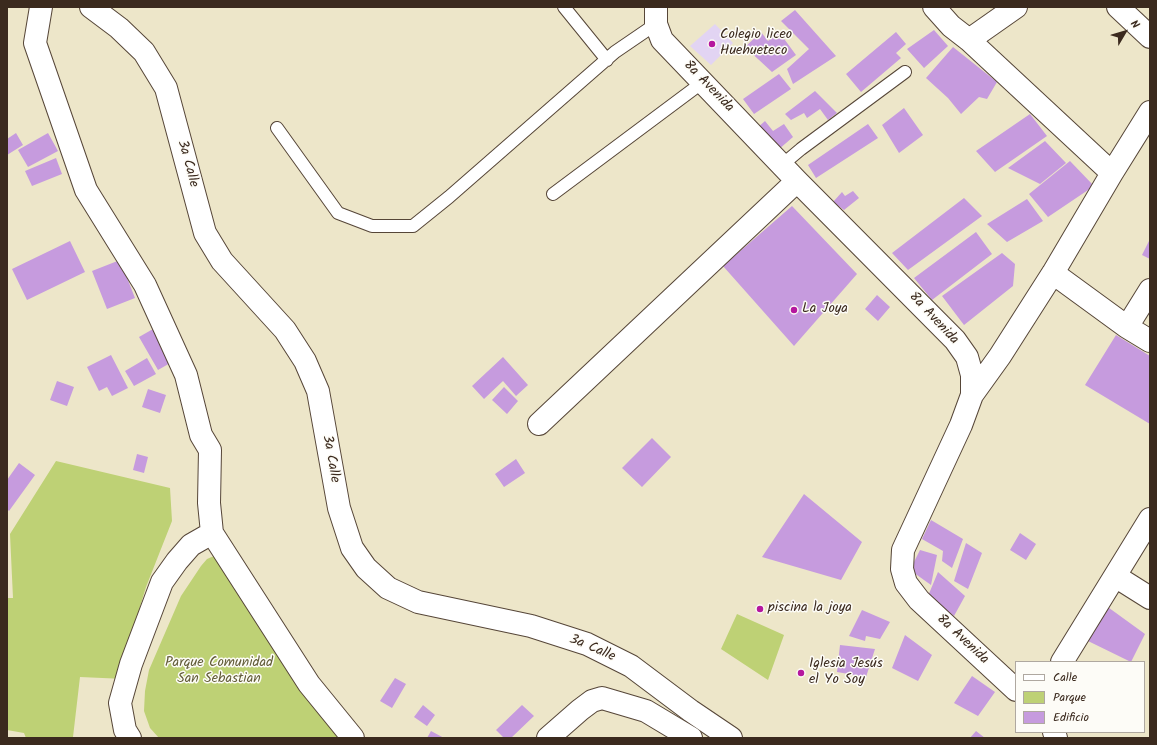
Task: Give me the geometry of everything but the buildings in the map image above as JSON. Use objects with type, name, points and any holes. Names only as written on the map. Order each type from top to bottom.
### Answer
[{"type":"street","points":[[41,7],[35,43],[86,190],[145,285],[186,375],[201,436],[210,450],[209,503],[212,533],[308,684],[353,738]]},
{"type":"street","name":"3a Calle","points":[[91,7],[119,28],[144,52],[166,88],[205,233],[222,261],[285,330],[305,361],[318,391],[339,508],[352,548],[366,568],[388,588],[418,602],[530,626],[587,644],[631,666],[731,738]]},
{"type":"street","points":[[934,7],[951,26],[969,40],[1112,172]]},
{"type":"street","points":[[969,40],[1016,7]]},
{"type":"street","points":[[1118,7],[1150,38]]},
{"type":"street","name":"8a Avenida","points":[[655,13],[662,40],[797,181],[955,340],[966,357],[972,374],[972,395],[961,425],[903,550],[902,569],[906,583],[919,600],[1015,689]]},
{"type":"street","points":[[972,395],[1000,356],[1053,273],[1112,172],[1150,112]]},
{"type":"street","points":[[539,424],[797,181]]},
{"type":"street","points":[[1053,273],[1127,327],[1150,341]]},
{"type":"street","points":[[1127,327],[1150,290]]},
{"type":"street","points":[[1063,661],[1150,519]]},
{"type":"street","points":[[130,738],[125,730],[120,703],[131,664],[162,582],[191,545],[212,533]]},
{"type":"street","points":[[1115,576],[1150,598]]},
{"type":"street","points":[[548,738],[592,701],[602,698],[646,711],[691,738]]},
{"type":"lane","points":[[564,7],[606,60]]},
{"type":"lane","points":[[277,128],[338,213],[372,226],[413,226],[449,197],[606,60],[655,13]]},
{"type":"lane","points":[[782,164],[905,72]]},
{"type":"lane","points":[[553,194],[703,82]]},
{"type":"shaded area","name":"Colegio liceo Huehueteco","points":[[715,24],[733,43],[711,65],[690,46]]},
{"type":"green space","points":[[56,461],[170,488],[172,521],[146,587],[129,643],[125,679],[80,677],[73,737],[80,738],[26,738],[24,733],[7,730],[7,598],[13,598],[10,534]]},
{"type":"green space","name":"Parque Comunidad San Sebastian","points":[[214,556],[224,556],[344,738],[159,738],[150,728],[144,711],[145,691],[149,670],[181,596],[201,566],[207,559]]},
{"type":"green space","points":[[737,614],[784,635],[768,680],[721,649]]},
{"type":"place","name":"Colegio liceo Huehueteco","points":[[712,44]]},
{"type":"place","name":"La Joya","points":[[794,310]]},
{"type":"place","name":"piscina la joya","points":[[760,609]]},
{"type":"place","name":"Iglesia Jesús el Yo Soy","points":[[801,673]]}]
